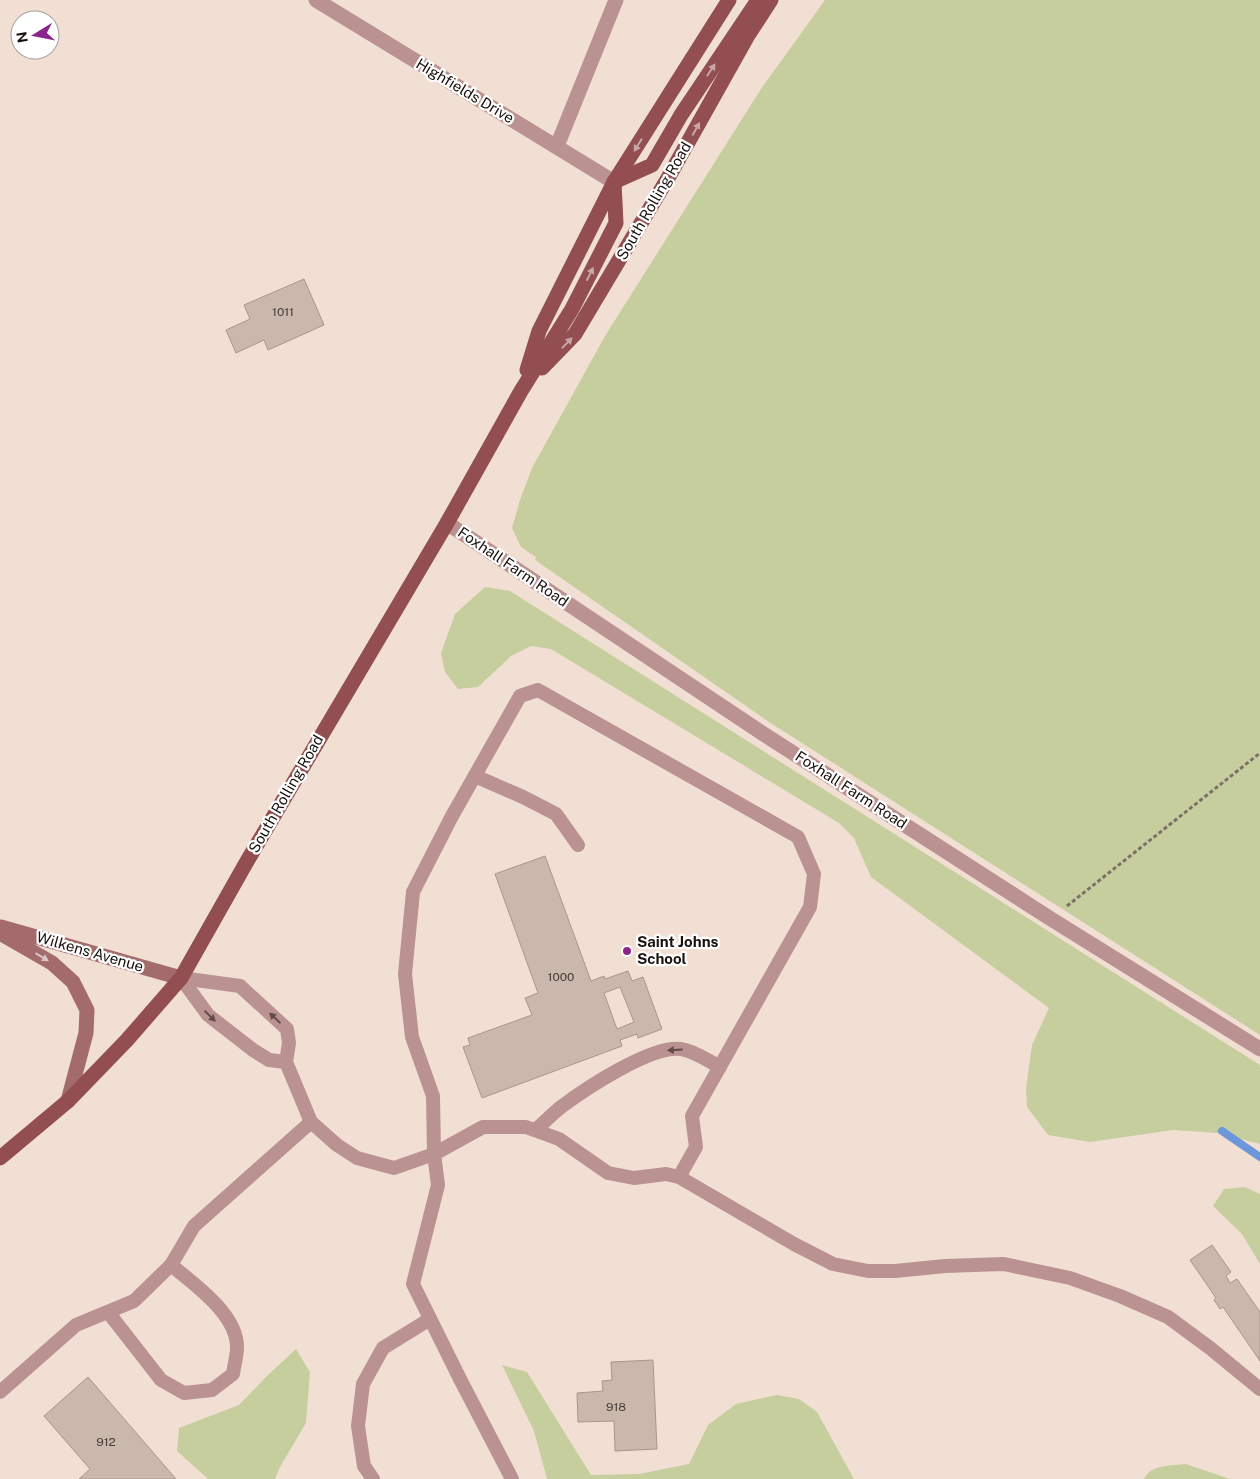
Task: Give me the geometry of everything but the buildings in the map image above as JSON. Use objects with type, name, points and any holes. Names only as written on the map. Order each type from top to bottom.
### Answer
[{"type":"main road","name":"South Rolling Road","points":[[521,391],[539,331],[614,182],[729,0]]},
{"type":"main road","name":"South Rolling Road","points":[[614,182],[652,165],[681,115],[758,0]]},
{"type":"main road","name":"South Rolling Road","points":[[521,391],[575,334],[668,178],[747,37],[771,0]]},
{"type":"main road","name":"South Rolling Road","points":[[0,1158],[68,1101],[127,1040],[181,978],[256,846],[447,523],[521,391],[572,309],[616,224],[614,182]]},
{"type":"main road","name":"Wilkens Avenue","points":[[0,927],[181,978]]},
{"type":"main road","points":[[0,933],[52,963],[73,982],[87,1010],[86,1033],[68,1101]]},
{"type":"street","name":"Highfields Drive","points":[[316,0],[614,182]]},
{"type":"street","points":[[557,146],[616,0]]},
{"type":"street","name":"Foxhall Farm Road","points":[[447,523],[762,733],[1051,919],[1260,1049]]},
{"type":"lane","points":[[512,1479],[413,1284],[438,1185],[434,1154],[433,1096],[412,1037],[405,974],[413,892],[448,824],[520,696],[538,690],[798,837],[814,874],[810,907],[692,1116],[696,1147],[679,1177]]},
{"type":"lane","points":[[475,776],[556,814],[578,846]]},
{"type":"lane","points":[[181,978],[208,1015],[220,1025],[269,1060],[286,1062]]},
{"type":"lane","points":[[181,978],[240,986],[287,1029],[289,1043],[286,1062],[311,1122],[357,1158],[394,1168],[434,1154],[483,1127],[526,1127],[559,1139],[608,1173],[634,1178],[666,1174],[679,1177],[794,1244],[833,1264],[868,1271],[1004,1264],[1070,1278],[1120,1296],[1168,1317],[1260,1388]]},
{"type":"lane","points":[[535,1130],[561,1107],[627,1065],[660,1052],[681,1049],[700,1056],[720,1067]]},
{"type":"lane","points":[[0,1392],[76,1325],[134,1301],[170,1264],[194,1226],[311,1122]]},
{"type":"lane","points":[[108,1312],[161,1380],[184,1393],[212,1390],[233,1374],[237,1347],[231,1323],[202,1290],[170,1264]]},
{"type":"lane","points":[[373,1479],[364,1466],[358,1426],[363,1384],[383,1348],[430,1319]]},
{"type":"path","points":[[1051,919],[1260,753]]},
{"type":"green space","points":[[825,0],[1260,0],[1260,1035],[769,722],[535,560],[536,557],[521,547],[512,528],[532,468],[605,336],[761,89]]},
{"type":"green space","points":[[485,587],[510,591],[1260,1065],[1260,1144],[1217,1133],[1173,1130],[1090,1142],[1048,1135],[1027,1107],[1026,1088],[1032,1045],[1049,1008],[871,877],[854,838],[839,823],[551,649],[531,646],[511,656],[478,687],[458,689],[445,672],[441,653],[455,614]]},
{"type":"green space","points":[[1245,1187],[1260,1194],[1260,1264],[1242,1234],[1213,1206],[1224,1189]]},
{"type":"green space","points":[[296,1349],[310,1372],[306,1423],[275,1479],[208,1479],[177,1451],[179,1428],[239,1405]]},
{"type":"green space","points":[[502,1365],[527,1372],[591,1475],[639,1474],[689,1464],[708,1425],[736,1404],[777,1395],[799,1399],[817,1412],[854,1479],[547,1479],[534,1431]]},
{"type":"green space","points":[[1186,1464],[1230,1479],[1144,1479],[1147,1474],[1156,1468]]},
{"type":"waterway","points":[[1222,1131],[1260,1157]]},
{"type":"place","name":"Saint Johns School","points":[[627,951]]}]
